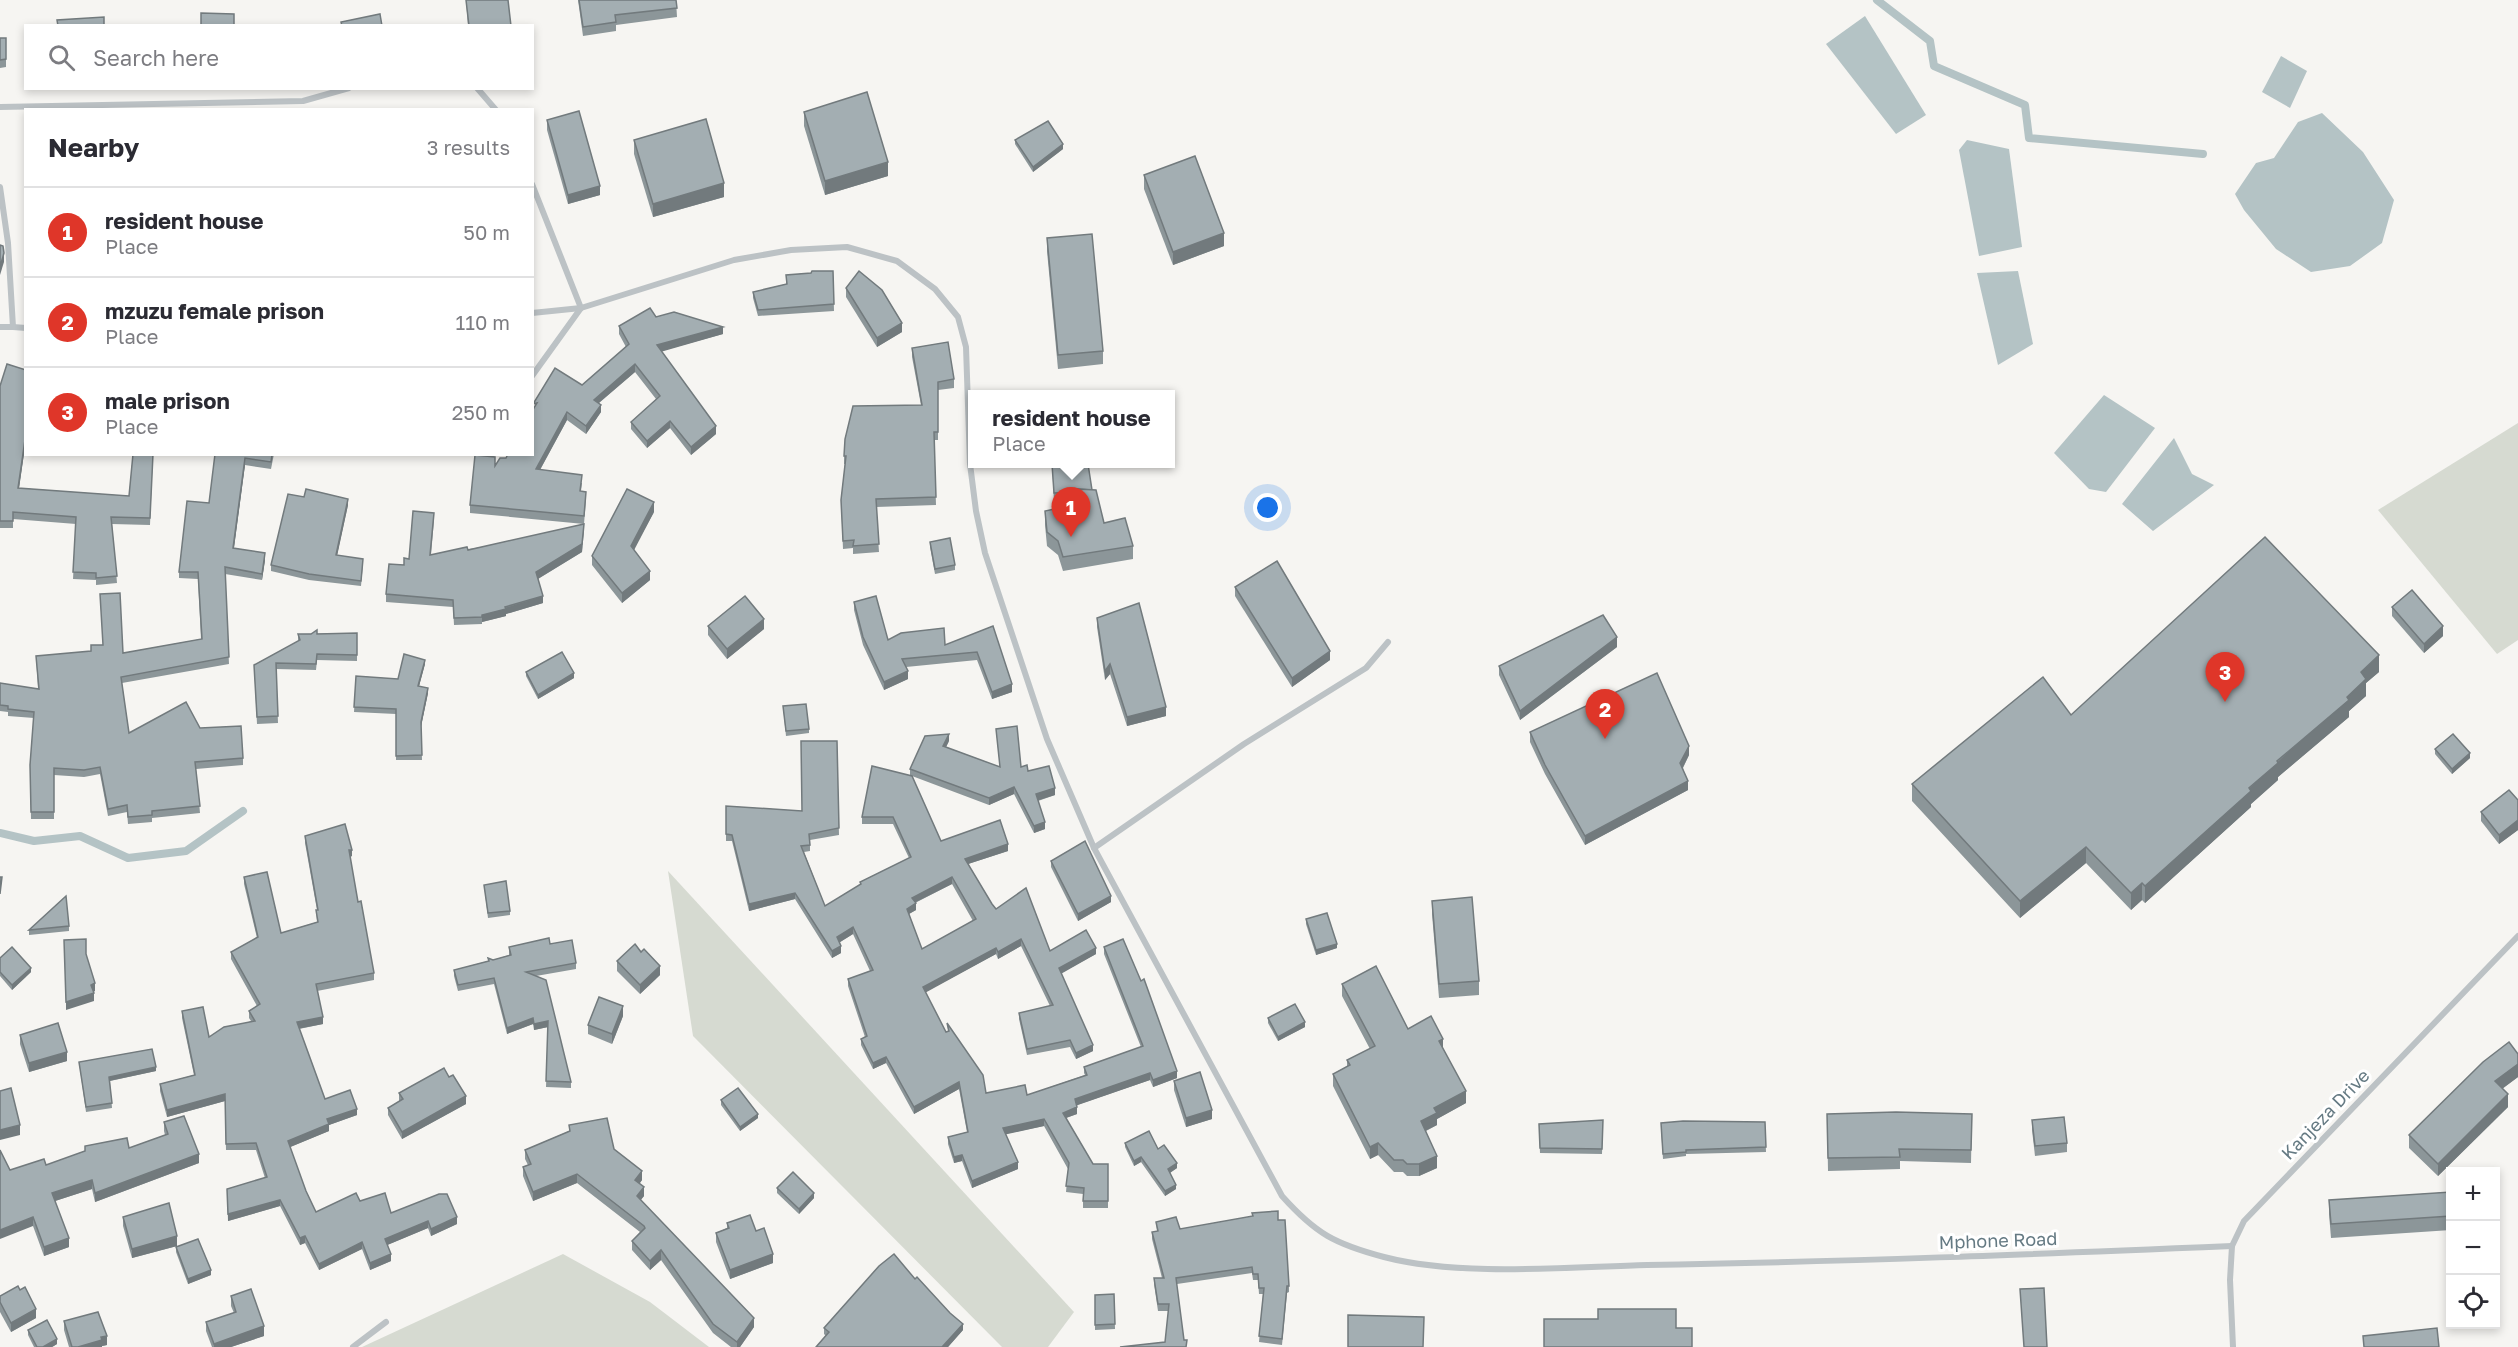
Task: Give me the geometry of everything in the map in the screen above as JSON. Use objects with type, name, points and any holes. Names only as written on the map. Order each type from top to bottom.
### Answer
[{"type":"street","points":[[0,107],[303,101],[342,90]]},
{"type":"street","points":[[479,90],[494,108]]},
{"type":"street","points":[[303,101],[304,108]]},
{"type":"street","points":[[0,187],[8,243],[13,327]]},
{"type":"street","points":[[534,189],[581,308],[534,373]]},
{"type":"street","name":"Mphone Road","points":[[534,313],[581,308],[734,260],[791,250],[847,247],[897,261],[935,289],[958,317],[966,347],[968,406]]},
{"type":"street","points":[[0,327],[24,328]]},
{"type":"street","name":"Mphone Road","points":[[971,468],[985,553],[1047,739],[1094,848],[1282,1196],[1305,1222],[1329,1238],[1387,1258],[1484,1268],[1765,1264],[2232,1246]]},
{"type":"street","points":[[1094,848],[1244,744],[1366,668],[1388,642]]},
{"type":"street","name":"Kanjeza Drive","points":[[2233,1347],[2230,1280],[2232,1246],[2244,1221],[2518,936]]},
{"type":"street","points":[[353,1347],[386,1322]]},
{"type":"shaded area","points":[[1865,16],[1926,115],[1896,134],[1826,44]]},
{"type":"shaded area","points":[[2281,56],[2307,71],[2290,108],[2262,92]]},
{"type":"shaded area","points":[[2322,113],[2363,152],[2394,200],[2382,243],[2350,266],[2311,272],[2276,249],[2244,210],[2235,194],[2256,163],[2274,158],[2298,122]]},
{"type":"shaded area","points":[[1967,140],[2009,149],[2022,247],[1979,256],[1959,150]]},
{"type":"shaded area","points":[[2018,271],[2033,344],[1998,365],[1977,273]]},
{"type":"shaded area","points":[[2104,395],[2155,428],[2106,492],[2089,489],[2054,453]]},
{"type":"shaded area","points":[[2518,423],[2518,640],[2497,654],[2378,510]]},
{"type":"shaded area","points":[[2174,438],[2192,474],[2214,485],[2153,531],[2122,504]]},
{"type":"shaded area","points":[[668,871],[1074,1312],[1048,1347],[1002,1347],[693,1036]]},
{"type":"shaded area","points":[[563,1254],[650,1302],[709,1347],[362,1347]]},
{"type":"building","points":[[466,0],[508,0],[511,24],[469,24]]},
{"type":"building","points":[[579,0],[676,0],[677,8],[615,15],[616,22],[583,27]]},
{"type":"building","points":[[201,13],[234,14],[234,24],[201,24]]},
{"type":"building","points":[[380,14],[382,24],[342,24],[341,22]]},
{"type":"building","points":[[104,17],[104,24],[58,24],[57,20]]},
{"type":"building","points":[[0,38],[6,38],[6,59],[0,60]]},
{"type":"building","points":[[867,92],[888,162],[825,181],[804,112]]},
{"type":"building","points":[[579,111],[600,186],[568,195],[547,120]]},
{"type":"building","points":[[706,119],[724,183],[653,204],[634,140]]},
{"type":"building","points":[[1048,121],[1063,144],[1033,167],[1015,140]]},
{"type":"building","points":[[1195,156],[1224,233],[1173,252],[1144,175]]},
{"type":"building","points":[[1092,234],[1103,351],[1058,355],[1047,238]]},
{"type":"building","points":[[0,245],[3,246],[4,253],[0,267]]},
{"type":"building","points":[[812,271],[833,271],[834,304],[758,310],[753,292],[787,284],[786,275],[811,273]]},
{"type":"building","points":[[859,271],[882,290],[902,323],[877,338],[846,288]]},
{"type":"building","points":[[650,308],[656,317],[674,312],[723,327],[657,345],[716,426],[691,447],[670,421],[647,441],[631,422],[660,396],[635,364],[594,400],[601,405],[586,426],[567,412],[536,469],[582,475],[580,491],[586,492],[584,516],[470,505],[475,456],[495,457],[495,466],[500,458],[507,456],[534,456],[534,408],[537,403],[534,402],[555,368],[582,385],[629,344],[619,326]]},
{"type":"building","points":[[948,342],[954,379],[938,382],[938,432],[934,432],[936,497],[876,499],[879,544],[853,546],[854,540],[843,541],[841,500],[846,456],[844,456],[845,439],[853,406],[922,405],[912,348]]},
{"type":"building","points":[[7,364],[24,369],[24,447],[18,488],[129,496],[133,456],[153,456],[150,518],[111,517],[117,576],[96,578],[96,573],[73,572],[76,517],[13,512],[13,521],[0,521],[0,386]]},
{"type":"building","points":[[215,456],[272,456],[271,462],[245,458],[233,548],[265,553],[262,574],[225,567],[229,657],[121,677],[129,733],[186,702],[200,728],[241,726],[243,758],[195,762],[200,806],[152,811],[152,815],[128,817],[127,805],[108,809],[100,767],[84,770],[54,768],[54,812],[31,812],[30,765],[34,712],[8,709],[8,706],[0,705],[0,683],[39,689],[36,656],[91,651],[91,645],[103,645],[100,594],[120,593],[123,653],[202,639],[198,572],[179,572],[187,501],[209,503]]},
{"type":"building","points":[[1052,468],[1089,468],[1092,490],[1077,489],[1077,492],[1054,493]]},
{"type":"building","points":[[306,489],[348,499],[336,555],[363,559],[361,581],[309,574],[271,565],[288,494],[304,497]]},
{"type":"building","points":[[627,489],[654,502],[631,546],[650,571],[622,593],[592,556]]},
{"type":"building","points":[[1077,489],[1096,490],[1104,523],[1125,518],[1133,546],[1063,557],[1058,541],[1047,532],[1045,511],[1078,504]]},
{"type":"building","points":[[413,511],[434,513],[430,555],[467,547],[468,550],[584,524],[582,544],[536,572],[543,596],[505,607],[506,609],[482,615],[482,617],[454,618],[453,600],[386,594],[389,564],[404,565],[404,558],[409,559]]},
{"type":"building","points":[[2265,537],[2379,655],[2361,672],[2366,679],[2347,697],[2349,700],[2277,761],[2278,763],[2249,788],[2251,791],[2145,886],[2142,883],[2131,893],[2086,847],[2020,901],[1912,784],[2043,677],[2071,715]]},
{"type":"building","points":[[950,538],[955,565],[935,569],[930,542]]},
{"type":"building","points":[[1277,561],[1330,651],[1292,678],[1235,587]]},
{"type":"building","points":[[2412,590],[2443,626],[2424,644],[2392,607]]},
{"type":"building","points":[[745,596],[764,619],[727,649],[708,626]]},
{"type":"building","points":[[876,596],[888,640],[901,633],[944,628],[945,645],[993,626],[1012,684],[992,692],[977,652],[902,659],[908,671],[884,682],[863,637],[854,602]]},
{"type":"building","points":[[1139,603],[1166,707],[1127,717],[1110,664],[1105,671],[1097,618]]},
{"type":"building","points":[[1603,615],[1617,637],[1520,711],[1499,666]]},
{"type":"building","points":[[317,630],[317,634],[357,633],[357,655],[317,654],[316,664],[276,663],[278,716],[257,717],[254,665],[300,640],[298,634],[311,634]]},
{"type":"building","points":[[562,652],[574,673],[538,695],[526,672]]},
{"type":"building","points":[[404,654],[425,660],[418,686],[428,688],[421,722],[422,755],[396,756],[396,709],[354,707],[356,676],[398,679]]},
{"type":"building","points":[[1657,673],[1689,746],[1680,763],[1688,781],[1585,836],[1545,765],[1530,732]]},
{"type":"building","points":[[806,704],[809,729],[786,731],[783,706]]},
{"type":"building","points":[[1017,726],[1021,767],[1027,765],[1028,771],[1049,766],[1055,788],[1036,794],[1045,822],[1034,826],[1014,787],[989,798],[910,769],[925,736],[949,734],[943,746],[1000,767],[996,729]]},
{"type":"building","points":[[2453,734],[2470,753],[2452,769],[2435,749]]},
{"type":"building","points":[[801,741],[837,741],[839,828],[809,834],[810,845],[801,846],[825,906],[861,884],[860,882],[911,857],[893,817],[862,817],[872,766],[912,776],[941,841],[1000,820],[1008,844],[965,859],[996,909],[1026,888],[1050,951],[1086,930],[1096,948],[1059,968],[1093,1045],[1076,1053],[1070,1040],[1027,1049],[1019,1013],[1053,1005],[1021,939],[998,952],[996,948],[923,987],[946,1032],[949,1031],[947,1023],[983,1075],[986,1093],[1025,1085],[1027,1095],[1087,1075],[1084,1067],[1143,1046],[1104,947],[1123,939],[1141,981],[1144,979],[1177,1071],[1153,1080],[1150,1073],[1075,1099],[1077,1107],[1063,1113],[1093,1164],[1108,1164],[1108,1201],[1083,1201],[1084,1188],[1066,1186],[1069,1163],[1044,1119],[1003,1128],[1018,1162],[972,1181],[962,1155],[954,1157],[948,1137],[968,1132],[959,1082],[914,1107],[886,1057],[873,1063],[861,1039],[867,1036],[848,979],[873,970],[853,927],[837,937],[841,946],[832,951],[795,893],[749,904],[732,835],[726,834],[726,806],[802,811]],"holes":[[[952,877],[976,919],[922,949],[907,909],[916,903],[912,898]]]},
{"type":"building","points":[[2509,790],[2518,800],[2518,820],[2499,835],[2481,812]]},
{"type":"building","points":[[345,824],[352,850],[349,850],[358,902],[361,901],[374,973],[316,984],[323,1017],[297,1022],[325,1099],[350,1090],[357,1109],[327,1119],[329,1124],[288,1141],[316,1212],[356,1193],[360,1201],[385,1193],[391,1213],[439,1194],[447,1194],[457,1217],[431,1229],[428,1221],[385,1239],[391,1254],[370,1263],[362,1242],[319,1264],[305,1236],[300,1238],[280,1200],[228,1214],[227,1189],[267,1177],[256,1143],[226,1144],[225,1094],[167,1110],[160,1084],[195,1075],[182,1011],[203,1007],[209,1037],[224,1027],[255,1021],[249,1011],[260,1004],[231,952],[258,937],[244,877],[267,872],[281,933],[318,922],[305,836]]},
{"type":"building","points":[[1085,841],[1111,896],[1078,914],[1051,861]]},
{"type":"building","points":[[506,881],[510,911],[488,913],[484,885]]},
{"type":"building","points":[[66,896],[69,926],[29,930]]},
{"type":"building","points":[[1472,897],[1479,981],[1439,984],[1432,901]]},
{"type":"building","points":[[1327,913],[1337,944],[1316,950],[1306,919]]},
{"type":"building","points":[[549,938],[550,944],[572,940],[576,963],[526,972],[546,980],[571,1082],[546,1081],[548,1021],[534,1024],[533,1018],[507,1028],[494,978],[458,985],[454,970],[489,961],[488,958],[493,960],[511,955],[509,947]]},
{"type":"building","points":[[86,939],[86,954],[95,983],[91,985],[94,993],[66,1002],[64,940]]},
{"type":"building","points":[[635,944],[641,952],[644,949],[660,966],[640,985],[617,961]]},
{"type":"building","points":[[12,947],[31,968],[12,985],[0,972],[0,958]]},
{"type":"building","points":[[1376,966],[1408,1029],[1431,1016],[1443,1039],[1439,1041],[1466,1091],[1434,1108],[1437,1113],[1421,1121],[1437,1156],[1419,1164],[1407,1164],[1403,1160],[1394,1160],[1378,1143],[1370,1147],[1333,1074],[1350,1065],[1347,1060],[1375,1046],[1342,984]]},
{"type":"building","points":[[599,997],[623,1006],[612,1034],[588,1025]]},
{"type":"building","points":[[1295,1004],[1305,1022],[1278,1037],[1268,1018]]},
{"type":"building","points":[[58,1023],[67,1052],[29,1063],[20,1035]]},
{"type":"building","points":[[2509,1042],[2518,1054],[2518,1064],[2495,1081],[2508,1094],[2438,1164],[2409,1135],[2483,1062]]},
{"type":"building","points":[[152,1049],[156,1067],[109,1077],[112,1103],[86,1107],[79,1062]]},
{"type":"building","points":[[444,1068],[449,1077],[453,1075],[466,1096],[402,1132],[388,1108],[403,1099],[399,1093]]},
{"type":"building","points":[[1200,1072],[1212,1110],[1186,1118],[1174,1081]]},
{"type":"building","points":[[11,1088],[20,1125],[0,1130],[0,1091]]},
{"type":"building","points":[[738,1088],[758,1114],[740,1127],[721,1100]]},
{"type":"building","points":[[1896,1112],[1972,1114],[1971,1150],[1899,1149],[1900,1157],[1828,1158],[1827,1114]]},
{"type":"building","points":[[184,1116],[199,1154],[95,1193],[92,1180],[52,1193],[69,1238],[44,1247],[33,1217],[0,1230],[0,1150],[10,1170],[44,1159],[46,1165],[85,1151],[85,1146],[127,1138],[129,1148],[168,1134],[164,1122]]},
{"type":"building","points":[[2064,1117],[2067,1143],[2035,1146],[2032,1120]]},
{"type":"building","points":[[607,1118],[614,1149],[642,1171],[635,1180],[644,1187],[637,1196],[754,1318],[737,1342],[713,1324],[661,1250],[650,1261],[632,1241],[645,1228],[644,1226],[577,1174],[533,1192],[523,1167],[531,1164],[525,1150],[570,1131],[569,1125]]},
{"type":"building","points":[[1603,1120],[1602,1149],[1540,1148],[1539,1124]]},
{"type":"building","points":[[1765,1122],[1766,1147],[1686,1150],[1686,1152],[1663,1154],[1661,1123]]},
{"type":"building","points":[[1149,1131],[1158,1149],[1164,1145],[1177,1163],[1168,1169],[1176,1185],[1165,1191],[1141,1157],[1134,1161],[1125,1143]]},
{"type":"building","points":[[793,1172],[814,1193],[799,1209],[777,1188]]},
{"type":"building","points":[[2446,1192],[2446,1216],[2331,1224],[2329,1200]]},
{"type":"building","points":[[169,1203],[177,1236],[132,1249],[123,1217]]},
{"type":"building","points":[[1278,1211],[1278,1220],[1285,1220],[1289,1286],[1287,1286],[1282,1339],[1259,1336],[1264,1288],[1259,1288],[1258,1274],[1253,1274],[1252,1267],[1176,1278],[1184,1340],[1187,1340],[1186,1347],[1120,1347],[1165,1342],[1169,1304],[1158,1304],[1154,1278],[1164,1278],[1152,1232],[1158,1231],[1156,1222],[1176,1217],[1180,1229],[1253,1216],[1252,1213]]},
{"type":"building","points":[[750,1215],[756,1231],[764,1228],[773,1254],[730,1270],[716,1233],[729,1228],[727,1223]]},
{"type":"building","points":[[198,1239],[211,1270],[188,1279],[176,1247]]},
{"type":"building","points":[[894,1254],[915,1279],[917,1277],[963,1324],[942,1347],[816,1347],[829,1332],[824,1328],[879,1266]]},
{"type":"building","points":[[18,1286],[20,1290],[25,1287],[36,1309],[11,1323],[0,1302],[0,1296]]},
{"type":"building","points":[[2044,1288],[2047,1347],[2024,1347],[2020,1289]]},
{"type":"building","points":[[251,1289],[264,1326],[214,1344],[206,1322],[236,1312],[231,1296]]},
{"type":"building","points":[[1114,1294],[1115,1324],[1095,1325],[1095,1295]]},
{"type":"building","points":[[1598,1309],[1676,1309],[1676,1328],[1692,1328],[1692,1347],[1544,1347],[1544,1319],[1598,1319]]},
{"type":"building","points":[[98,1312],[107,1336],[101,1337],[102,1340],[72,1347],[64,1321]]},
{"type":"building","points":[[1348,1315],[1424,1317],[1423,1347],[1348,1347]]},
{"type":"building","points":[[47,1320],[57,1339],[43,1347],[37,1347],[28,1330]]},
{"type":"building","points":[[2437,1328],[2439,1347],[2364,1347],[2363,1336]]},
{"type":"waterway","points":[[1877,0],[1930,41],[1934,66],[2025,105],[2029,138],[2203,154]]},
{"type":"waterway","points":[[0,833],[34,841],[80,836],[128,858],[186,851],[243,811]]},
{"type":"place","name":"resident house","points":[[1071,537]]},
{"type":"place","name":"male prison","points":[[2225,702]]},
{"type":"place","name":"mzuzu female prison","points":[[1605,739]]}]
